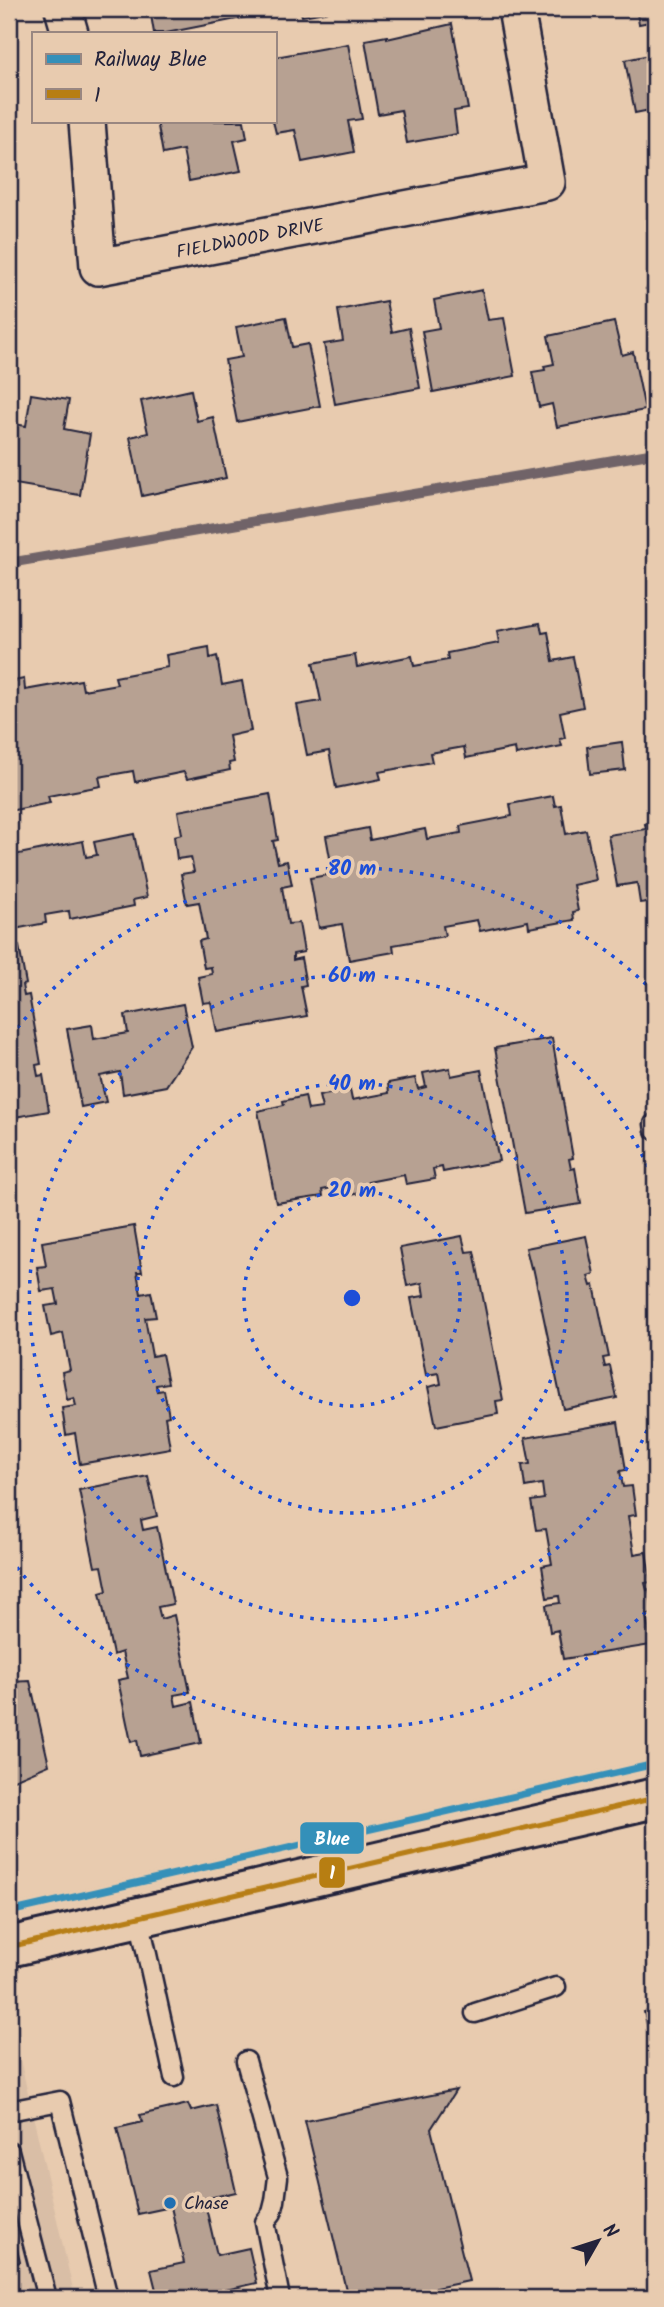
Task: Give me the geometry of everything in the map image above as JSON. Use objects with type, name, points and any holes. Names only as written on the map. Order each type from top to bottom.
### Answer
[{"type":"main road","points":[[9,1947],[655,1798]]},
{"type":"street","points":[[63,9],[69,32]]},
{"type":"street","name":"FIELDWOOD DRIVE","points":[[87,122],[98,267],[547,182],[516,9]]},
{"type":"lane","points":[[139,1917],[174,2077]]},
{"type":"lane","points":[[475,2013],[556,1987]]},
{"type":"lane","points":[[246,2061],[278,2177],[272,2213],[265,2222],[280,2298]]},
{"type":"lane","points":[[9,2111],[60,2101],[108,2298]]},
{"type":"lane","points":[[9,2151],[47,2298]]},
{"type":"shaded area","points":[[11,2020],[75,2298],[9,2298]]},
{"type":"building","points":[[150,9],[246,9],[247,17],[171,32],[154,32]]},
{"type":"building","points":[[300,9],[341,9],[302,16]]},
{"type":"building","points":[[636,9],[655,9],[655,21],[639,24]]},
{"type":"building","points":[[452,24],[468,109],[454,111],[457,134],[407,143],[401,110],[378,114],[365,40],[387,36],[387,39]]},
{"type":"building","points":[[655,38],[655,109],[635,113],[625,60],[654,54],[651,39]]},
{"type":"building","points":[[348,44],[362,119],[348,121],[354,152],[302,162],[295,130],[276,133],[273,122],[276,122],[276,57]]},
{"type":"building","points":[[157,122],[244,122],[247,138],[234,141],[241,171],[189,181],[183,150],[163,154]]},
{"type":"building","points":[[655,279],[655,297],[646,289]]},
{"type":"building","points":[[482,290],[488,320],[504,318],[515,376],[433,392],[422,331],[439,328],[434,300]]},
{"type":"building","points":[[386,301],[392,332],[409,328],[420,388],[335,404],[324,344],[343,341],[338,310]]},
{"type":"building","points":[[286,317],[292,347],[308,344],[320,406],[237,422],[225,360],[242,357],[236,327]]},
{"type":"building","points":[[614,322],[622,355],[633,352],[645,410],[557,427],[552,404],[539,407],[532,372],[545,370],[544,366],[554,364],[548,336]]},
{"type":"building","points":[[191,390],[197,421],[213,417],[226,478],[142,496],[130,437],[148,433],[141,401]]},
{"type":"building","points":[[31,394],[69,400],[64,429],[90,434],[80,495],[9,483],[9,423],[26,426]]},
{"type":"building","points":[[540,623],[542,633],[548,632],[553,661],[573,657],[583,707],[560,712],[565,738],[560,739],[562,746],[516,755],[515,748],[466,758],[464,747],[430,753],[432,762],[379,772],[381,779],[336,788],[329,751],[307,755],[297,705],[321,701],[313,663],[355,655],[357,667],[412,656],[414,666],[448,660],[447,653],[499,643],[497,631]]},
{"type":"building","points":[[209,647],[210,658],[217,656],[222,685],[242,681],[251,731],[229,736],[234,762],[229,763],[230,770],[187,779],[184,772],[135,782],[133,771],[99,777],[101,786],[48,796],[50,803],[9,811],[9,682],[24,679],[25,690],[81,680],[83,690],[117,684],[115,677],[168,667],[166,655]]},
{"type":"building","points":[[622,742],[625,770],[590,774],[587,747]]},
{"type":"building","points":[[270,794],[278,840],[273,841],[278,863],[287,861],[292,885],[282,887],[288,924],[299,923],[304,952],[293,954],[293,960],[301,958],[306,985],[301,986],[307,1016],[217,1032],[211,1002],[203,1003],[198,977],[212,974],[211,967],[204,968],[199,941],[206,939],[199,902],[187,904],[181,874],[194,872],[191,857],[177,859],[174,836],[182,834],[178,811]]},
{"type":"building","points":[[553,796],[555,806],[561,805],[566,834],[586,830],[596,880],[573,885],[578,911],[573,912],[574,920],[529,928],[528,921],[480,931],[477,920],[443,926],[445,936],[393,945],[394,952],[349,960],[342,924],[319,928],[310,878],[333,874],[326,836],[368,828],[370,840],[425,829],[427,839],[461,833],[460,826],[512,816],[510,804]]},
{"type":"building","points":[[655,823],[655,901],[640,903],[637,883],[617,886],[608,835],[646,829],[645,824]]},
{"type":"building","points":[[134,834],[147,897],[133,900],[134,906],[70,919],[69,911],[45,915],[46,923],[9,930],[9,856],[83,841],[86,857],[97,855],[94,842]]},
{"type":"building","points":[[19,946],[26,984],[22,985],[24,996],[29,995],[41,1064],[36,1065],[38,1076],[43,1075],[49,1111],[9,1118],[9,948]]},
{"type":"building","points":[[183,1004],[192,1047],[166,1086],[123,1094],[120,1072],[100,1076],[106,1102],[81,1107],[67,1029],[92,1025],[94,1039],[128,1033],[125,1015]]},
{"type":"building","points":[[552,1038],[573,1158],[569,1159],[571,1169],[575,1168],[581,1204],[525,1213],[495,1048]]},
{"type":"building","points":[[450,1068],[451,1076],[481,1070],[499,1161],[443,1172],[442,1167],[433,1169],[435,1179],[406,1184],[404,1175],[368,1182],[370,1191],[340,1197],[337,1187],[322,1190],[323,1196],[276,1203],[258,1111],[284,1105],[283,1101],[305,1096],[308,1110],[322,1108],[319,1096],[350,1090],[352,1100],[389,1093],[388,1083],[415,1078],[418,1089],[426,1087],[423,1073]]},
{"type":"building","points":[[134,1226],[142,1272],[137,1272],[141,1294],[151,1292],[156,1317],[145,1318],[152,1356],[162,1354],[168,1383],[156,1385],[157,1391],[164,1390],[169,1416],[165,1417],[170,1448],[80,1464],[75,1433],[66,1435],[62,1408],[76,1406],[74,1398],[67,1400],[62,1372],[70,1370],[63,1333],[51,1336],[45,1306],[58,1304],[55,1289],[41,1291],[37,1267],[46,1266],[42,1242]]},
{"type":"building","points":[[462,1236],[466,1252],[474,1251],[503,1400],[496,1401],[498,1414],[436,1426],[428,1387],[441,1384],[439,1373],[426,1375],[411,1298],[424,1296],[422,1283],[407,1286],[400,1248]]},
{"type":"building","points":[[586,1236],[594,1274],[588,1276],[591,1286],[594,1285],[609,1357],[603,1358],[605,1367],[610,1366],[617,1398],[563,1409],[533,1267],[531,1268],[526,1248]]},
{"type":"building","points":[[618,1422],[626,1470],[620,1471],[623,1487],[632,1486],[636,1515],[628,1516],[634,1554],[646,1552],[651,1582],[645,1583],[647,1590],[649,1589],[653,1614],[646,1615],[651,1645],[563,1659],[558,1630],[550,1632],[546,1605],[560,1603],[559,1596],[547,1598],[542,1566],[552,1564],[546,1529],[536,1530],[531,1501],[544,1499],[542,1484],[525,1487],[522,1465],[530,1464],[525,1438]]},
{"type":"building","points":[[148,1476],[157,1516],[141,1520],[143,1530],[157,1527],[173,1604],[158,1607],[161,1619],[174,1615],[190,1692],[174,1695],[176,1706],[193,1702],[201,1743],[140,1756],[137,1740],[131,1742],[118,1680],[128,1678],[122,1652],[113,1655],[100,1593],[107,1591],[102,1566],[95,1567],[79,1490]]},
{"type":"building","points":[[30,1681],[49,1765],[14,1780],[9,1778],[9,1682]]},
{"type":"building","points":[[655,2009],[655,2058],[644,2012]]},
{"type":"building","points":[[456,2090],[431,2129],[469,2281],[388,2298],[348,2298],[305,2121]]},
{"type":"building","name":"Chase","points":[[188,2104],[191,2111],[216,2105],[236,2192],[204,2199],[217,2255],[249,2248],[257,2283],[190,2298],[158,2298],[151,2270],[184,2263],[171,2207],[138,2214],[117,2128],[143,2122],[140,2115]]},
{"type":"building","points":[[9,2215],[20,2262],[9,2265]]},
{"type":"waterway","points":[[9,563],[655,453]]},
{"type":"rail line","name":"Blue","points":[[9,1912],[655,1764]]},
{"type":"transit line","name":"1","points":[[9,1947],[655,1798]]},
{"type":"place","name":"Chase","points":[[170,2203]]}]
